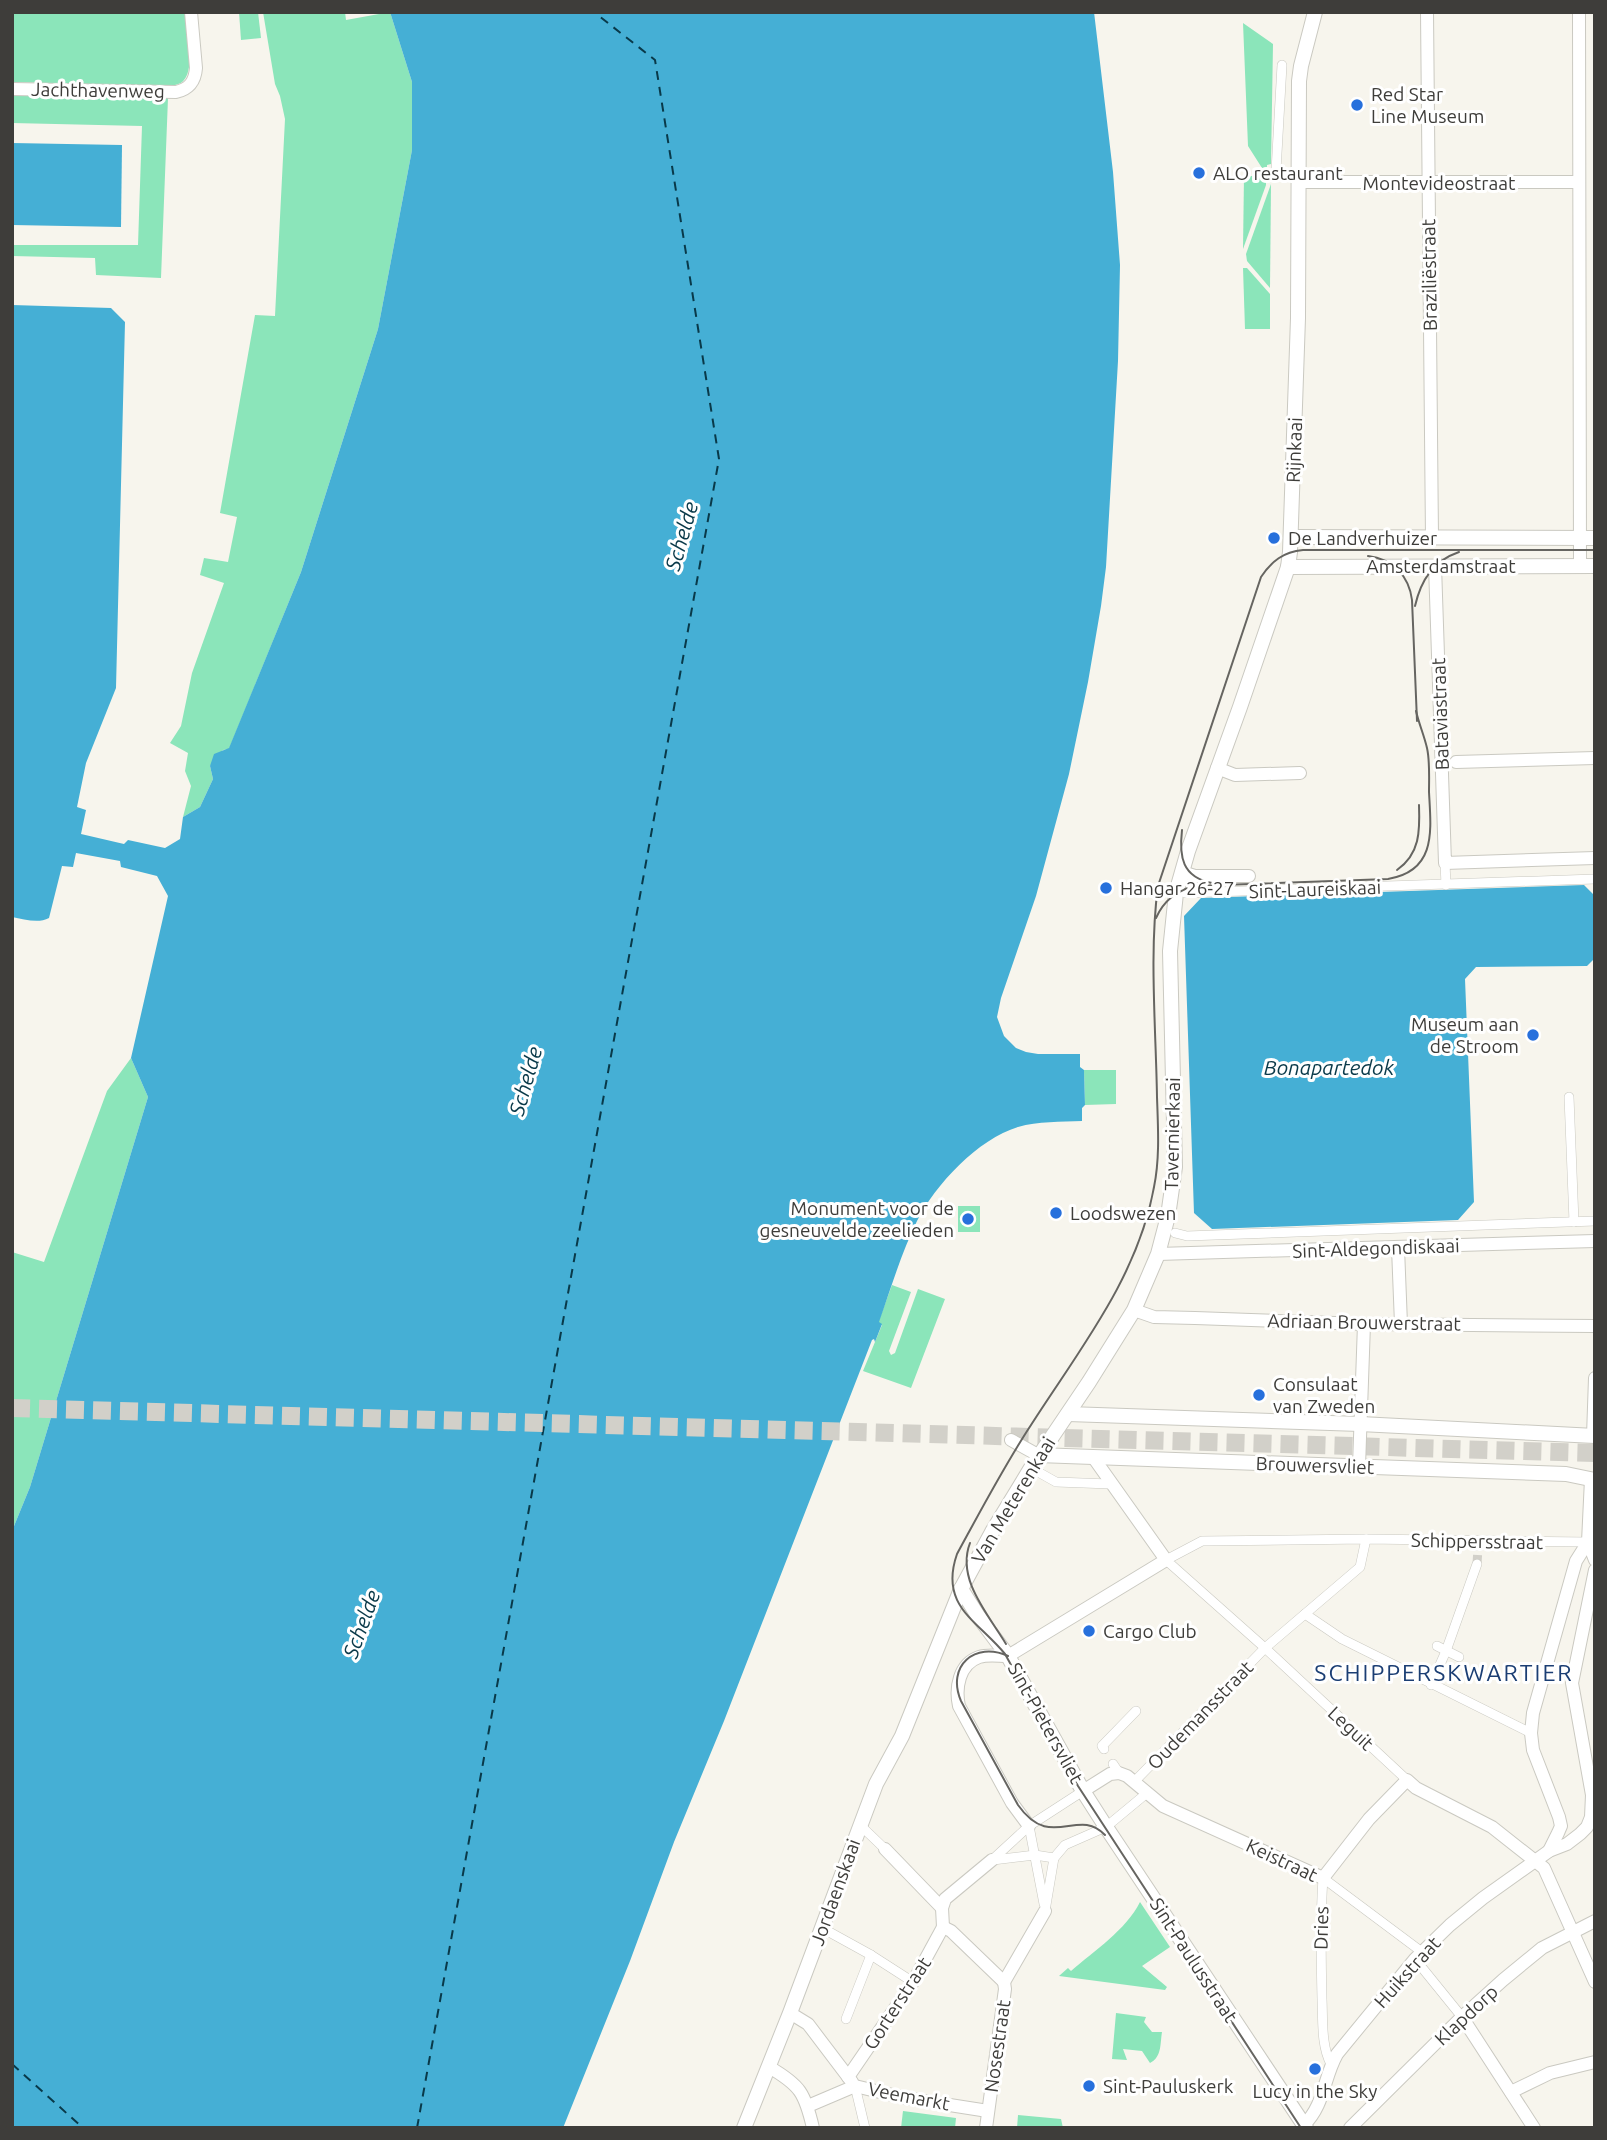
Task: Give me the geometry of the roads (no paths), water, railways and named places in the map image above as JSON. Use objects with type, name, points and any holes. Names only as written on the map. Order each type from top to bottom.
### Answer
[{"type":"street","name":"Jachthavenweg","points":[[12,89],[185,90],[195,76],[196,68],[191,12]]},
{"type":"street","name":"Rijnkaai","points":[[1182,872],[1288,567],[1292,537],[1300,74],[1315,12]]},
{"type":"street","name":"Braziliëstraat","points":[[1427,12],[1432,538]]},
{"type":"street","points":[[1579,12],[1579,182],[1588,566]]},
{"type":"street","points":[[1276,171],[1282,65]]},
{"type":"street","name":"Montevideostraat","points":[[1299,182],[1579,182]]},
{"type":"street","name":"Amsterdamstraat","points":[[1292,537],[1588,539]]},
{"type":"street","name":"Bataviastraat","points":[[1435,566],[1446,863]]},
{"type":"street","name":"Amsterdamstraat","points":[[1288,567],[1588,566]]},
{"type":"street","points":[[1456,762],[1595,758]]},
{"type":"street","points":[[1217,768],[1235,775],[1300,774]]},
{"type":"street","points":[[1446,885],[1446,863],[1595,858]]},
{"type":"street","name":"Sint-Laureiskaai","points":[[1182,872],[1207,877],[1249,876]]},
{"type":"street","name":"Tavernierkaai","points":[[1068,1414],[1134,1310],[1157,1254],[1168,1216],[1175,1167],[1170,951],[1176,893],[1182,872]]},
{"type":"street","name":"Sint-Laureiskaai","points":[[1185,893],[1595,879]]},
{"type":"street","points":[[1569,1097],[1574,1222]]},
{"type":"street","name":"Sint-Aldegondiskaai","points":[[1175,1233],[1187,1236],[1595,1221]]},
{"type":"street","name":"Sint-Aldegondiskaai","points":[[1157,1254],[1595,1241]]},
{"type":"street","points":[[1398,1248],[1401,1324]]},
{"type":"street","name":"Adriaan Brouwerstraat","points":[[1134,1310],[1154,1317],[1364,1324],[1595,1326]]},
{"type":"street","points":[[1359,1466],[1364,1324]]},
{"type":"street","points":[[1068,1414],[1360,1424],[1594,1436],[1595,1378]]},
{"type":"street","name":"Van Meterenkaai","points":[[933,1659],[961,1589],[992,1532],[1034,1462],[1068,1414]]},
{"type":"street","points":[[1011,1440],[1056,1482],[1110,1484]]},
{"type":"street","points":[[1007,1656],[1166,1560],[1093,1457]]},
{"type":"street","name":"Brouwersvliet","points":[[1034,1462],[1093,1457],[1561,1474],[1593,1479]]},
{"type":"street","points":[[1593,1479],[1588,1542],[1595,1560]]},
{"type":"street","name":"Schippersstraat","points":[[1166,1560],[1202,1541],[1366,1539],[1478,1544],[1588,1542]]},
{"type":"street","name":"Oudemansstraat","points":[[1135,1782],[1265,1648],[1360,1567],[1366,1539]]},
{"type":"street","points":[[1549,1852],[1560,1826],[1559,1817],[1533,1750],[1533,1713],[1576,1560],[1588,1542]]},
{"type":"street","name":"Leguit","points":[[1166,1560],[1407,1780]]},
{"type":"street","points":[[1431,1685],[1477,1564]]},
{"type":"street","points":[[1591,1827],[1591,1766],[1572,1679],[1595,1570]]},
{"type":"street","name":"Sint-Pietersvliet","points":[[961,1589],[1007,1656],[1083,1791]]},
{"type":"street","points":[[1305,1614],[1342,1639],[1531,1733]]},
{"type":"street","points":[[1437,1646],[1459,1657]]},
{"type":"street","name":"Sint-Pietersvliet","points":[[1007,1656],[983,1656],[967,1664],[959,1681],[958,1700],[1012,1803],[1029,1826]]},
{"type":"street","name":"Jordaenskaai","points":[[744,2128],[876,1784],[902,1736],[933,1659]]},
{"type":"street","points":[[1104,1749],[1102,1746],[1136,1711]]},
{"type":"street","name":"Keistraat","points":[[1083,1791],[1116,1768],[1163,1806],[1323,1878],[1419,1955],[1462,2017]]},
{"type":"street","points":[[1407,1780],[1416,1788],[1492,1827],[1544,1868],[1595,1982]]},
{"type":"street","name":"Dries","points":[[1331,2064],[1327,2057],[1323,2021],[1320,1926],[1323,1878],[1369,1819],[1407,1780]]},
{"type":"street","points":[[1083,1791],[1029,1826],[945,1899],[942,1908],[943,1927],[951,1931],[1004,1982],[1045,1912],[1054,1858],[1065,1845],[1106,1827],[1147,1793]]},
{"type":"street","name":"Sint-Paulusstraat","points":[[1083,1791],[1305,2126]]},
{"type":"street","points":[[860,1825],[942,1908]]},
{"type":"street","points":[[1029,1826],[1045,1912]]},
{"type":"street","name":"Huikstraat","points":[[1305,2126],[1317,2110],[1331,2064],[1337,2054],[1419,1955],[1483,1898],[1549,1852],[1567,1844],[1591,1827]]},
{"type":"street","points":[[992,1860],[1035,1855],[1054,1858]]},
{"type":"street","name":"Klapdorp","points":[[1350,2128],[1462,2017],[1542,1948],[1595,1921]]},
{"type":"street","name":"Gorterstraat","points":[[851,2081],[914,1982],[943,1927]]},
{"type":"street","points":[[822,1928],[914,1982]]},
{"type":"street","points":[[846,2019],[871,1955]]},
{"type":"street","name":"Nosestraat","points":[[988,2111],[1004,1982]]},
{"type":"street","points":[[790,2013],[808,2024],[851,2081],[808,2106]]},
{"type":"street","points":[[1462,2017],[1534,2128]]},
{"type":"street","points":[[1511,2092],[1550,2073],[1595,2062]]},
{"type":"street","points":[[769,2067],[790,2079],[802,2094],[813,2128]]},
{"type":"street","name":"Veemarkt","points":[[851,2081],[905,2098],[988,2111]]},
{"type":"street","name":"Veemarkt","points":[[851,2081],[865,2128]]},
{"type":"street","points":[[986,2128],[988,2111]]},
{"type":"water","name":"Schelde","points":[[390,12],[1094,12],[1113,172],[1120,265],[1118,361],[1106,567],[1088,682],[1069,774],[1036,896],[997,1017],[1004,1036],[1016,1048],[1038,1054],[1080,1054],[1080,1067],[1084,1070],[1085,1105],[1082,1108],[1082,1121],[1026,1125],[988,1142],[946,1179],[917,1221],[892,1284],[875,1342],[872,1340],[563,2128],[12,2128],[12,1531],[30,1487],[148,1097],[131,1058],[168,896],[157,876],[121,867],[120,861],[76,853],[73,867],[62,866],[49,918],[36,921],[12,917],[12,305],[111,308],[125,322],[116,688],[86,763],[77,807],[86,810],[81,834],[124,844],[128,840],[165,848],[180,839],[183,817],[200,807],[213,779],[210,766],[214,754],[229,748],[301,572],[378,329],[412,150],[412,82]]},
{"type":"water","points":[[12,143],[122,145],[121,227],[12,225]]},
{"type":"water","name":"Bonapartedok","points":[[1584,885],[1595,896],[1595,958],[1587,966],[1476,967],[1465,979],[1474,1202],[1458,1220],[1212,1229],[1194,1213],[1184,916],[1201,898]]},
{"type":"tunnel","points":[[12,1408],[1595,1453]]},
{"type":"tunnel","points":[[1477,1564],[1478,1548]]},
{"type":"tram line","points":[[1301,2128],[1078,1786],[1005,1654],[957,1600],[953,1587],[953,1572],[957,1554],[1002,1472],[1105,1312],[1135,1252],[1146,1220],[1158,1154],[1153,964],[1158,886],[1261,577],[1279,558],[1303,550],[1595,550]]},
{"type":"tram line","points":[[1415,606],[1429,573],[1442,561],[1459,552]]},
{"type":"tram line","points":[[1368,556],[1392,565],[1403,576],[1410,591],[1417,721]]},
{"type":"tram line","points":[[1156,918],[1171,898],[1193,886],[1388,879],[1404,875],[1415,867],[1423,858],[1430,834],[1428,753],[1416,711]]},
{"type":"tram line","points":[[1397,870],[1410,857],[1417,841],[1419,805]]},
{"type":"tram line","points":[[1182,830],[1181,849],[1185,864],[1194,876],[1212,883]]},
{"type":"tram line","points":[[970,1543],[967,1556],[970,1583],[1006,1644]]},
{"type":"tram line","points":[[1008,1656],[985,1652],[975,1654],[967,1660],[957,1677],[961,1701],[1018,1805],[1030,1819],[1053,1828],[1085,1825],[1095,1827],[1105,1835]]},
{"type":"place","name":"Red Star Line Museum","points":[[1357,105]]},
{"type":"place","name":"ALO restaurant","points":[[1199,173]]},
{"type":"place","name":"De Landverhuizer","points":[[1274,538]]},
{"type":"place","name":"Hangar 26-27","points":[[1106,888]]},
{"type":"place","name":"Museum aan de Stroom","points":[[1533,1035]]},
{"type":"place","name":"Loodswezen","points":[[1056,1213]]},
{"type":"place","name":"Monument voor de gesneuvelde zeelieden","points":[[968,1219]]},
{"type":"place","name":"Consulaat van Zweden","points":[[1259,1395]]},
{"type":"place","name":"Cargo Club","points":[[1089,1631]]},
{"type":"place","name":"Lucy in the Sky","points":[[1315,2069]]},
{"type":"place","name":"Sint-Pauluskerk","points":[[1089,2086]]},
{"type":"district","name":"SCHIPPERSKWARTIER","points":[[1444,1672]]}]
